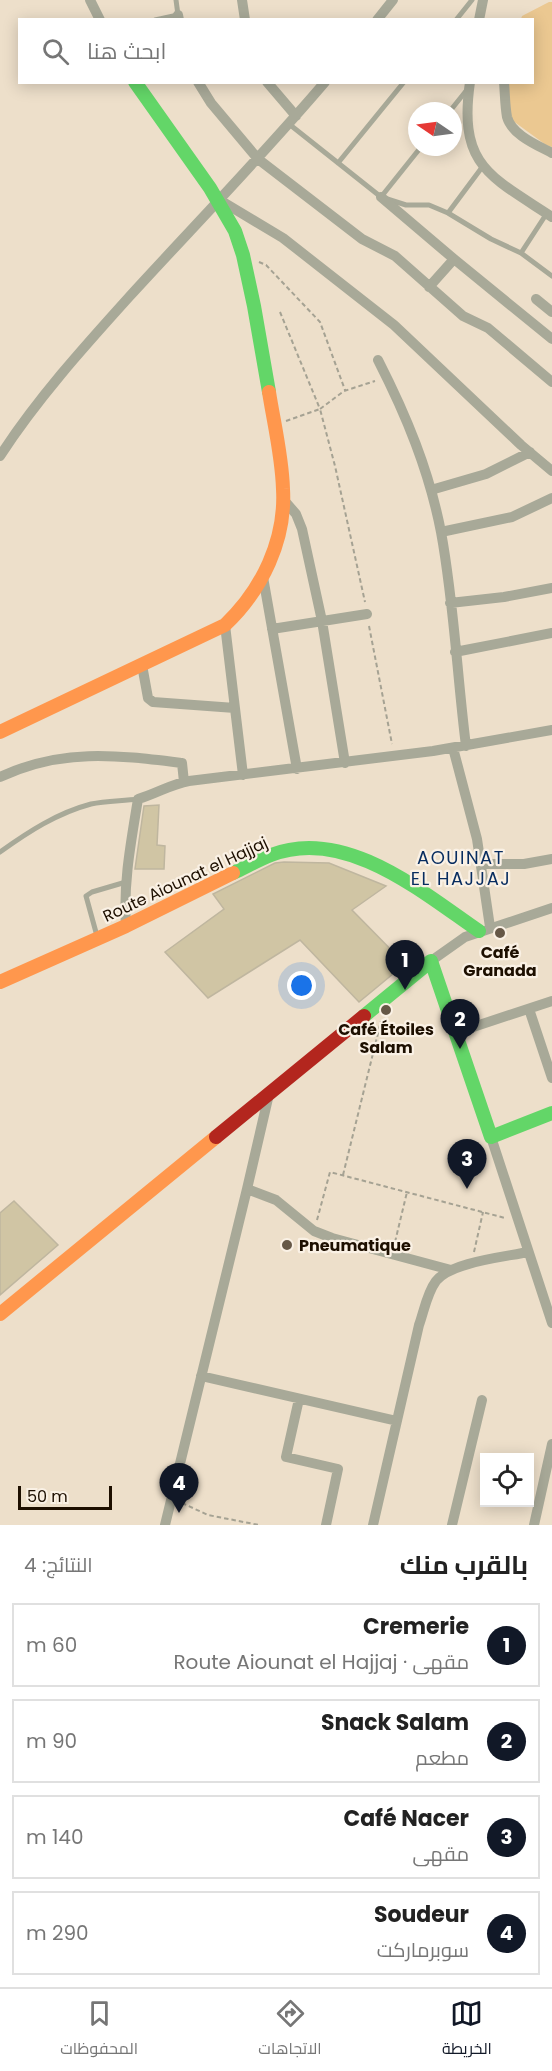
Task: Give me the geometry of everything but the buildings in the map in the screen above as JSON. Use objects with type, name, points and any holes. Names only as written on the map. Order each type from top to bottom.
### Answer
[{"type":"street","points":[[90,0],[99,18]]},
{"type":"street","points":[[242,0],[245,18]]},
{"type":"street","points":[[379,18],[393,0]]},
{"type":"street","points":[[479,18],[483,0]]},
{"type":"street","points":[[0,732],[225,625],[246,605],[262,577],[279,535],[284,500],[283,481],[259,331],[243,257],[233,227],[218,199],[136,84]]},
{"type":"street","points":[[199,84],[211,103],[258,159],[362,239],[395,256],[463,316],[488,328],[552,382]]},
{"type":"street","points":[[268,84],[292,120]]},
{"type":"street","points":[[0,456],[84,346],[218,199],[258,159],[323,84]]},
{"type":"street","points":[[504,84],[507,116],[510,123],[521,135],[552,153]]},
{"type":"street","points":[[469,85],[466,109],[467,126],[473,150],[483,166],[493,176],[549,215]]},
{"type":"street","points":[[381,197],[552,339]]},
{"type":"street","points":[[218,199],[283,238],[394,325],[552,471]]},
{"type":"street","points":[[429,287],[454,259]]},
{"type":"street","points":[[536,299],[552,312]]},
{"type":"street","points":[[378,360],[410,428],[431,489],[441,532],[466,746]]},
{"type":"street","points":[[431,489],[486,474],[530,452]]},
{"type":"street","points":[[441,532],[512,517],[552,498]]},
{"type":"street","points":[[284,500],[299,520],[322,621],[345,763]]},
{"type":"street","points":[[262,577],[297,769]]},
{"type":"street","points":[[450,603],[504,597],[552,588]]},
{"type":"street","points":[[272,629],[367,614]]},
{"type":"street","points":[[225,625],[243,775]]},
{"type":"street","points":[[455,652],[552,633]]},
{"type":"street","points":[[142,666],[148,698],[153,702],[235,708]]},
{"type":"street","points":[[126,926],[126,882],[138,800],[158,793],[171,785],[184,782],[453,748],[552,730]]},
{"type":"street","points":[[453,748],[477,839],[485,929]]},
{"type":"street","points":[[0,777],[24,766],[49,760],[82,756],[127,756],[182,763],[184,782]]},
{"type":"street","name":"Route Aiounat el Hajjaj","points":[[0,982],[126,926],[272,854],[305,848],[320,848],[346,853],[393,873],[485,929]]},
{"type":"street","points":[[481,864],[524,864],[552,859]]},
{"type":"street","points":[[0,1314],[451,945],[485,929],[552,908]]},
{"type":"street","points":[[431,961],[552,1323]]},
{"type":"street","points":[[455,1033],[552,1001]]},
{"type":"street","points":[[529,1009],[552,1078]]},
{"type":"street","points":[[165,1525],[269,1093]]},
{"type":"street","points":[[491,1137],[552,1113]]},
{"type":"street","points":[[247,1189],[276,1200],[314,1231],[332,1238],[451,1270]]},
{"type":"street","points":[[373,1525],[419,1324],[437,1280],[451,1270],[528,1252]]},
{"type":"street","points":[[201,1376],[397,1421]]},
{"type":"street","points":[[299,1399],[286,1457],[338,1469],[326,1525]]},
{"type":"street","points":[[452,1525],[482,1400]]},
{"type":"street","points":[[534,1525],[552,1444]]},
{"type":"lane","points":[[176,0],[179,17]]},
{"type":"lane","points":[[458,18],[472,0]]},
{"type":"lane","points":[[338,163],[402,84]]},
{"type":"lane","points":[[457,102],[469,85]]},
{"type":"lane","points":[[292,120],[338,163],[381,197],[406,205],[429,205],[448,213],[491,239],[521,253],[552,276]]},
{"type":"lane","points":[[381,197],[414,156]]},
{"type":"lane","points":[[448,213],[483,166]]},
{"type":"lane","points":[[521,253],[549,215]]},
{"type":"lane","points":[[0,852],[42,824],[70,811],[91,804],[138,800]]},
{"type":"lane","points":[[97,938],[86,896],[126,882]]},
{"type":"path","points":[[243,257],[266,265],[321,322],[345,390]]},
{"type":"path","points":[[280,312],[320,409],[335,466],[394,755]]},
{"type":"path","points":[[274,425],[320,409],[344,391],[375,381]]},
{"type":"path","points":[[343,1175],[381,1019]]},
{"type":"path","points":[[314,1231],[330,1172],[518,1221]]},
{"type":"path","points":[[393,1254],[408,1192]]},
{"type":"path","points":[[471,1264],[483,1212]]},
{"type":"path","points":[[171,1501],[208,1515],[259,1525]]},
{"type":"shaded area","points":[[552,2],[552,147],[505,115],[502,84],[534,84],[534,18],[521,18]]},
{"type":"traffic: fast","points":[[136,84],[210,188],[235,231],[243,255],[254,306],[269,392]]},
{"type":"traffic: fast","points":[[233,873],[271,855],[299,848],[327,849],[354,856],[408,882],[479,931]]},
{"type":"traffic: fast","points":[[364,1016],[431,961],[491,1137],[552,1113]]},
{"type":"traffic: slow","points":[[0,732],[225,625],[250,596],[269,563],[276,545],[283,508],[279,452],[269,392]]},
{"type":"traffic: slow","points":[[0,982],[126,926],[233,873]]},
{"type":"traffic: slow","points":[[0,1314],[216,1137]]},
{"type":"traffic: jam","points":[[216,1137],[364,1016]]},
{"type":"place","name":"Café Granada","points":[[500,933]]},
{"type":"place","name":"Cremerie","points":[[405,990]]},
{"type":"place","name":"Café Étoiles Salam","points":[[386,1010]]},
{"type":"place","name":"Snack Salam","points":[[460,1049]]},
{"type":"place","name":"Café Nacer","points":[[467,1189]]},
{"type":"place","name":"Pneumatique","points":[[287,1245]]},
{"type":"place","name":"Soudeur","points":[[179,1513]]},
{"type":"district","name":"AOUINAT EL HAJJAJ","points":[[461,868]]}]
